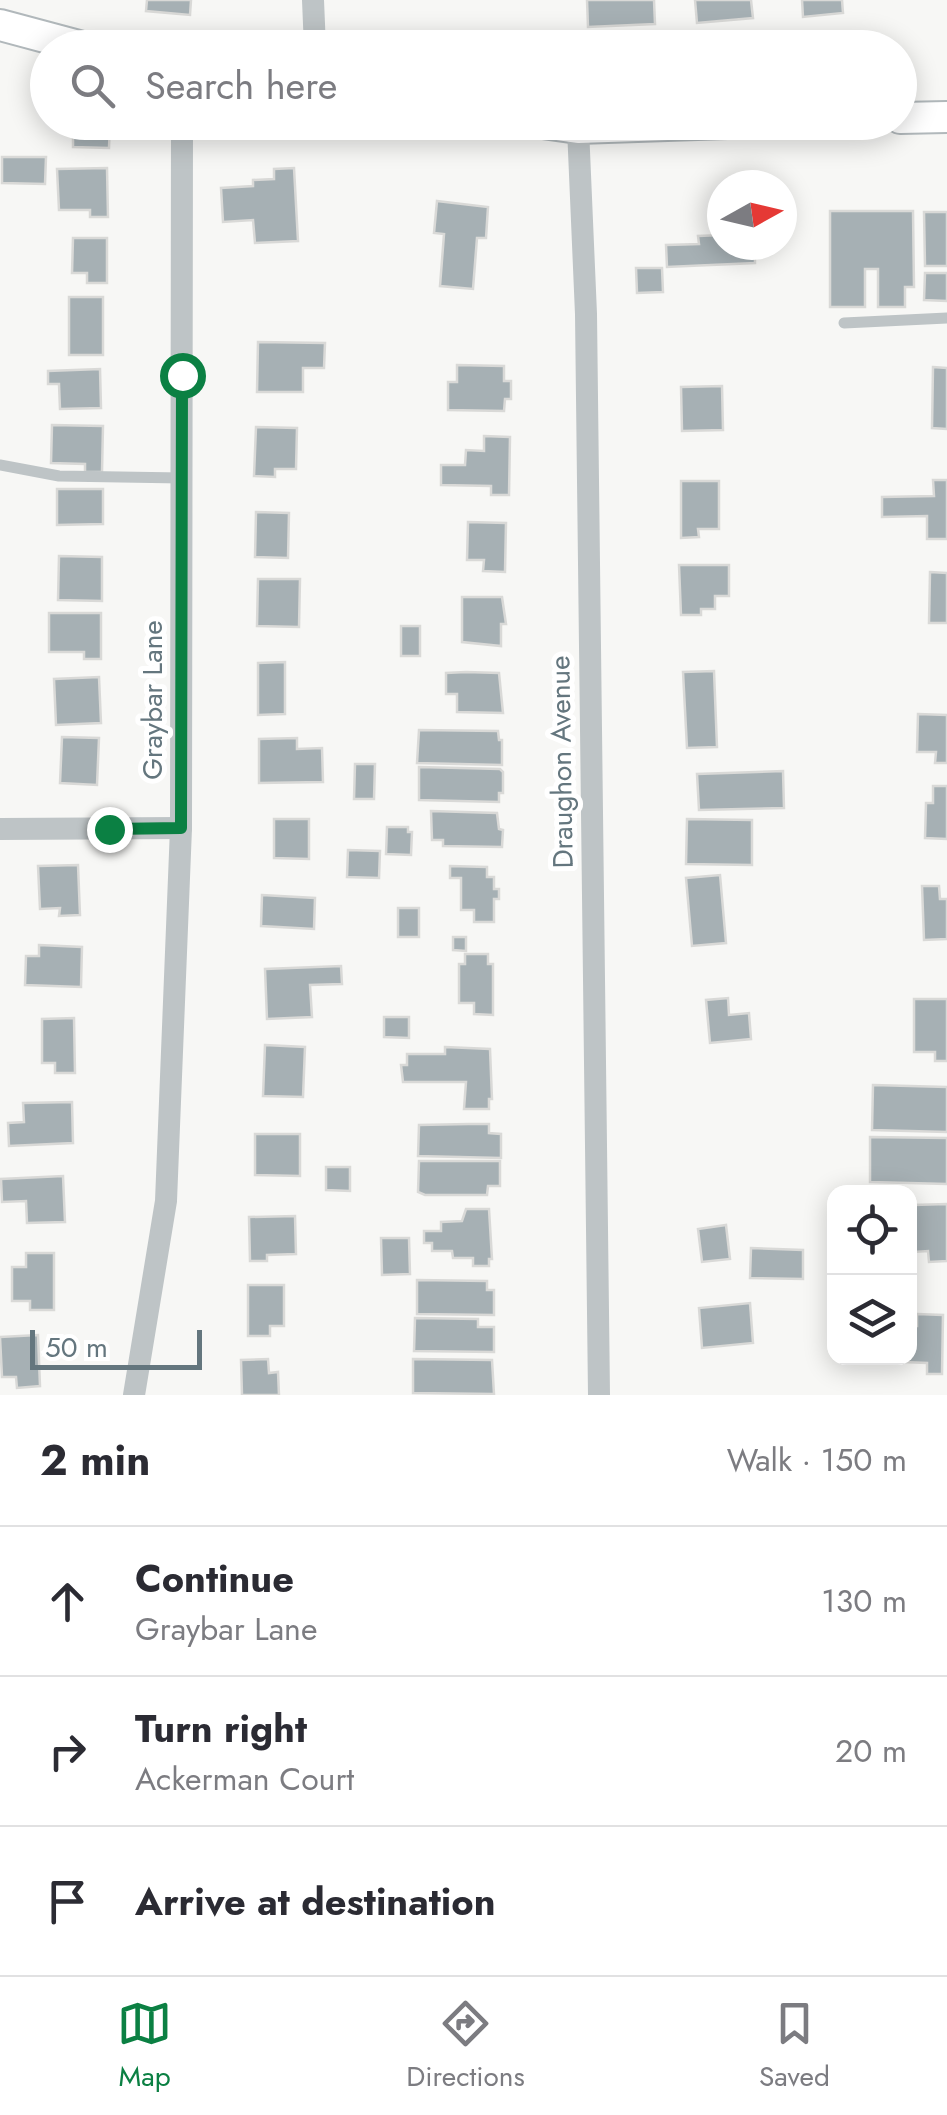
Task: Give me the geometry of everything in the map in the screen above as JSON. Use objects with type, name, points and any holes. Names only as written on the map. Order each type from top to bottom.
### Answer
[{"type":"main road","points":[[0,24],[30,32]]},
{"type":"main road","points":[[917,118],[947,117]]},
{"type":"street","points":[[313,0],[314,30]]},
{"type":"street","name":"Graybar Lane","points":[[134,1395],[166,1201],[181,828],[182,140]]},
{"type":"street","name":"Draughon Avenue","points":[[579,140],[586,314],[599,1395]]},
{"type":"street","points":[[0,829],[181,828]]},
{"type":"lane","points":[[844,323],[947,318]]},
{"type":"lane","points":[[0,465],[59,476],[182,478]]},
{"type":"building","points":[[147,0],[191,0],[190,15],[146,11]]},
{"type":"building","points":[[587,0],[654,0],[655,24],[588,27]]},
{"type":"building","points":[[695,0],[751,0],[753,18],[697,23]]},
{"type":"building","points":[[802,0],[842,0],[843,13],[803,17]]},
{"type":"building","points":[[73,140],[109,140],[109,148],[73,147]]},
{"type":"building","points":[[2,157],[46,157],[45,184],[2,183]]},
{"type":"building","points":[[107,168],[108,217],[90,217],[90,210],[59,210],[57,169]]},
{"type":"building","points":[[294,168],[298,241],[255,243],[253,220],[223,222],[221,188],[253,186],[253,180],[274,179],[274,169]]},
{"type":"building","points":[[437,201],[488,207],[486,238],[477,238],[473,289],[440,286],[444,234],[434,233]]},
{"type":"building","points":[[830,211],[913,211],[914,287],[905,287],[905,307],[878,307],[878,269],[865,269],[865,307],[830,307]]},
{"type":"building","points":[[924,212],[947,212],[947,266],[925,266]]},
{"type":"building","points":[[698,236],[707,236],[707,260],[755,263],[667,267],[666,245],[699,244]]},
{"type":"building","points":[[73,238],[107,238],[107,283],[87,283],[87,273],[72,273]]},
{"type":"building","points":[[636,268],[662,268],[663,292],[637,293]]},
{"type":"building","points":[[925,273],[947,273],[947,301],[924,300]]},
{"type":"building","points":[[69,297],[103,297],[103,355],[69,355]]},
{"type":"building","points":[[258,342],[325,343],[324,368],[303,368],[303,392],[257,392]]},
{"type":"building","points":[[457,365],[504,366],[504,381],[511,381],[511,399],[505,399],[504,411],[448,410],[448,382],[457,382]]},
{"type":"building","points":[[933,367],[947,368],[947,429],[932,428]]},
{"type":"building","points":[[100,369],[101,408],[60,409],[59,384],[48,384],[48,371]]},
{"type":"building","points":[[722,386],[723,430],[682,431],[681,387]]},
{"type":"building","points":[[52,425],[103,426],[102,472],[85,472],[85,464],[51,463]]},
{"type":"building","points":[[256,427],[297,428],[296,469],[275,469],[275,477],[254,476]]},
{"type":"building","points":[[484,436],[510,437],[509,495],[491,495],[491,486],[441,485],[441,465],[465,465],[466,450],[484,451]]},
{"type":"building","points":[[933,480],[947,480],[947,539],[927,539],[927,516],[882,517],[882,497],[934,496]]},
{"type":"building","points":[[681,481],[719,481],[719,529],[698,529],[699,537],[681,538]]},
{"type":"building","points":[[57,489],[103,489],[103,524],[57,525]]},
{"type":"building","points":[[256,512],[289,513],[288,558],[255,557]]},
{"type":"building","points":[[468,522],[506,523],[505,572],[483,571],[484,560],[467,560]]},
{"type":"building","points":[[59,556],[102,557],[102,601],[58,600]]},
{"type":"building","points":[[679,565],[729,565],[729,596],[715,596],[715,609],[701,609],[701,615],[681,615]]},
{"type":"building","points":[[930,572],[947,573],[947,623],[929,623]]},
{"type":"building","points":[[258,579],[300,579],[299,627],[257,626]]},
{"type":"building","points":[[462,597],[502,597],[506,624],[501,624],[501,646],[462,642]]},
{"type":"building","points":[[49,613],[101,613],[101,659],[84,659],[84,652],[49,652]]},
{"type":"building","points":[[401,626],[420,626],[420,656],[401,656]]},
{"type":"building","points":[[285,662],[285,714],[258,715],[258,663]]},
{"type":"building","points":[[714,671],[717,747],[687,748],[683,672]]},
{"type":"building","points":[[446,673],[499,673],[503,713],[457,712],[457,694],[446,694]]},
{"type":"building","points":[[99,677],[101,723],[56,725],[54,679]]},
{"type":"building","points":[[918,714],[947,715],[947,763],[935,763],[936,752],[917,752]]},
{"type":"building","points":[[419,730],[498,731],[502,765],[417,763]]},
{"type":"building","points":[[62,737],[99,738],[97,785],[60,783]]},
{"type":"building","points":[[297,738],[297,749],[322,748],[323,782],[259,783],[259,739]]},
{"type":"building","points":[[355,764],[375,764],[374,799],[354,799]]},
{"type":"building","points":[[419,767],[500,769],[503,793],[499,793],[499,802],[419,800]]},
{"type":"building","points":[[783,771],[784,808],[699,810],[697,774]]},
{"type":"building","points":[[933,786],[947,786],[947,839],[925,838],[926,803],[933,803]]},
{"type":"building","points":[[431,811],[497,813],[499,829],[503,830],[502,847],[443,846],[443,840],[432,840]]},
{"type":"building","points":[[274,819],[309,819],[309,859],[274,858]]},
{"type":"building","points":[[687,819],[752,820],[752,865],[686,864]]},
{"type":"building","points":[[387,827],[408,827],[408,832],[412,832],[411,855],[386,854]]},
{"type":"building","points":[[348,850],[380,851],[379,878],[347,877]]},
{"type":"building","points":[[78,865],[80,915],[59,916],[60,908],[40,909],[38,866]]},
{"type":"building","points":[[450,866],[487,867],[487,877],[494,877],[494,889],[499,889],[499,899],[494,899],[494,922],[474,922],[474,910],[461,910],[461,878],[450,878]]},
{"type":"building","points":[[720,875],[726,943],[692,946],[686,878]]},
{"type":"building","points":[[922,886],[939,886],[940,899],[947,899],[947,939],[924,940]]},
{"type":"building","points":[[262,895],[315,898],[314,929],[261,926]]},
{"type":"building","points":[[398,908],[419,908],[419,937],[398,937]]},
{"type":"building","points":[[453,937],[466,937],[466,951],[453,950]]},
{"type":"building","points":[[39,945],[82,947],[81,987],[25,985],[26,956],[39,956]]},
{"type":"building","points":[[465,954],[488,954],[488,964],[493,964],[493,1015],[474,1014],[474,1003],[459,1003],[459,964],[465,964]]},
{"type":"building","points":[[341,966],[342,984],[310,985],[312,1017],[267,1019],[265,969]]},
{"type":"building","points":[[728,998],[729,1015],[749,1013],[751,1039],[710,1043],[706,1000]]},
{"type":"building","points":[[914,999],[947,999],[947,1061],[935,1061],[935,1052],[914,1052]]},
{"type":"building","points":[[384,1017],[409,1017],[409,1038],[384,1037]]},
{"type":"building","points":[[74,1018],[75,1073],[55,1073],[55,1063],[42,1063],[42,1019]]},
{"type":"building","points":[[265,1045],[305,1047],[303,1097],[263,1096]]},
{"type":"building","points":[[445,1047],[490,1049],[489,1109],[464,1109],[466,1082],[403,1082],[401,1065],[407,1065],[407,1054],[445,1054]]},
{"type":"building","points":[[873,1085],[947,1087],[947,1132],[872,1130]]},
{"type":"building","points":[[72,1102],[73,1143],[9,1146],[8,1123],[24,1122],[23,1103]]},
{"type":"building","points":[[489,1124],[489,1133],[501,1134],[501,1158],[418,1156],[419,1125]]},
{"type":"building","points":[[255,1134],[300,1134],[300,1176],[255,1175]]},
{"type":"building","points":[[870,1137],[947,1138],[947,1184],[870,1182]]},
{"type":"building","points":[[419,1161],[500,1161],[500,1186],[488,1186],[487,1195],[425,1195],[418,1192]]},
{"type":"building","points":[[326,1167],[350,1167],[350,1191],[326,1190]]},
{"type":"building","points":[[63,1176],[65,1222],[27,1223],[26,1201],[2,1202],[1,1179]]},
{"type":"building","points":[[947,1204],[947,1261],[929,1262],[928,1251],[917,1252],[917,1205]]},
{"type":"building","points":[[466,1209],[489,1209],[489,1266],[473,1266],[473,1258],[453,1258],[452,1251],[432,1251],[432,1243],[424,1243],[424,1231],[441,1231],[441,1222],[462,1221]]},
{"type":"building","points":[[295,1216],[296,1254],[267,1255],[267,1261],[250,1261],[249,1217]]},
{"type":"building","points":[[726,1225],[730,1259],[702,1262],[698,1229]]},
{"type":"building","points":[[381,1238],[409,1238],[410,1274],[382,1275]]},
{"type":"building","points":[[751,1248],[803,1250],[803,1279],[750,1278]]},
{"type":"building","points":[[26,1253],[54,1253],[54,1310],[30,1310],[30,1301],[12,1301],[12,1267],[26,1267]]},
{"type":"building","points":[[417,1280],[487,1281],[487,1290],[494,1290],[494,1315],[417,1314]]},
{"type":"building","points":[[248,1285],[284,1285],[284,1326],[270,1326],[270,1336],[248,1336]]},
{"type":"building","points":[[750,1303],[753,1343],[702,1348],[699,1308]]},
{"type":"building","points":[[917,1314],[943,1315],[942,1374],[927,1374],[927,1363],[917,1363]]},
{"type":"building","points":[[415,1318],[478,1319],[478,1327],[494,1327],[494,1352],[414,1351]]},
{"type":"building","points":[[38,1335],[40,1386],[17,1388],[16,1377],[2,1377],[0,1337]]},
{"type":"building","points":[[268,1359],[269,1373],[278,1372],[279,1395],[242,1395],[241,1360]]},
{"type":"building","points":[[413,1359],[492,1360],[494,1394],[413,1393]]},
{"type":"route","points":[[109,829],[181,828],[182,375]]}]
